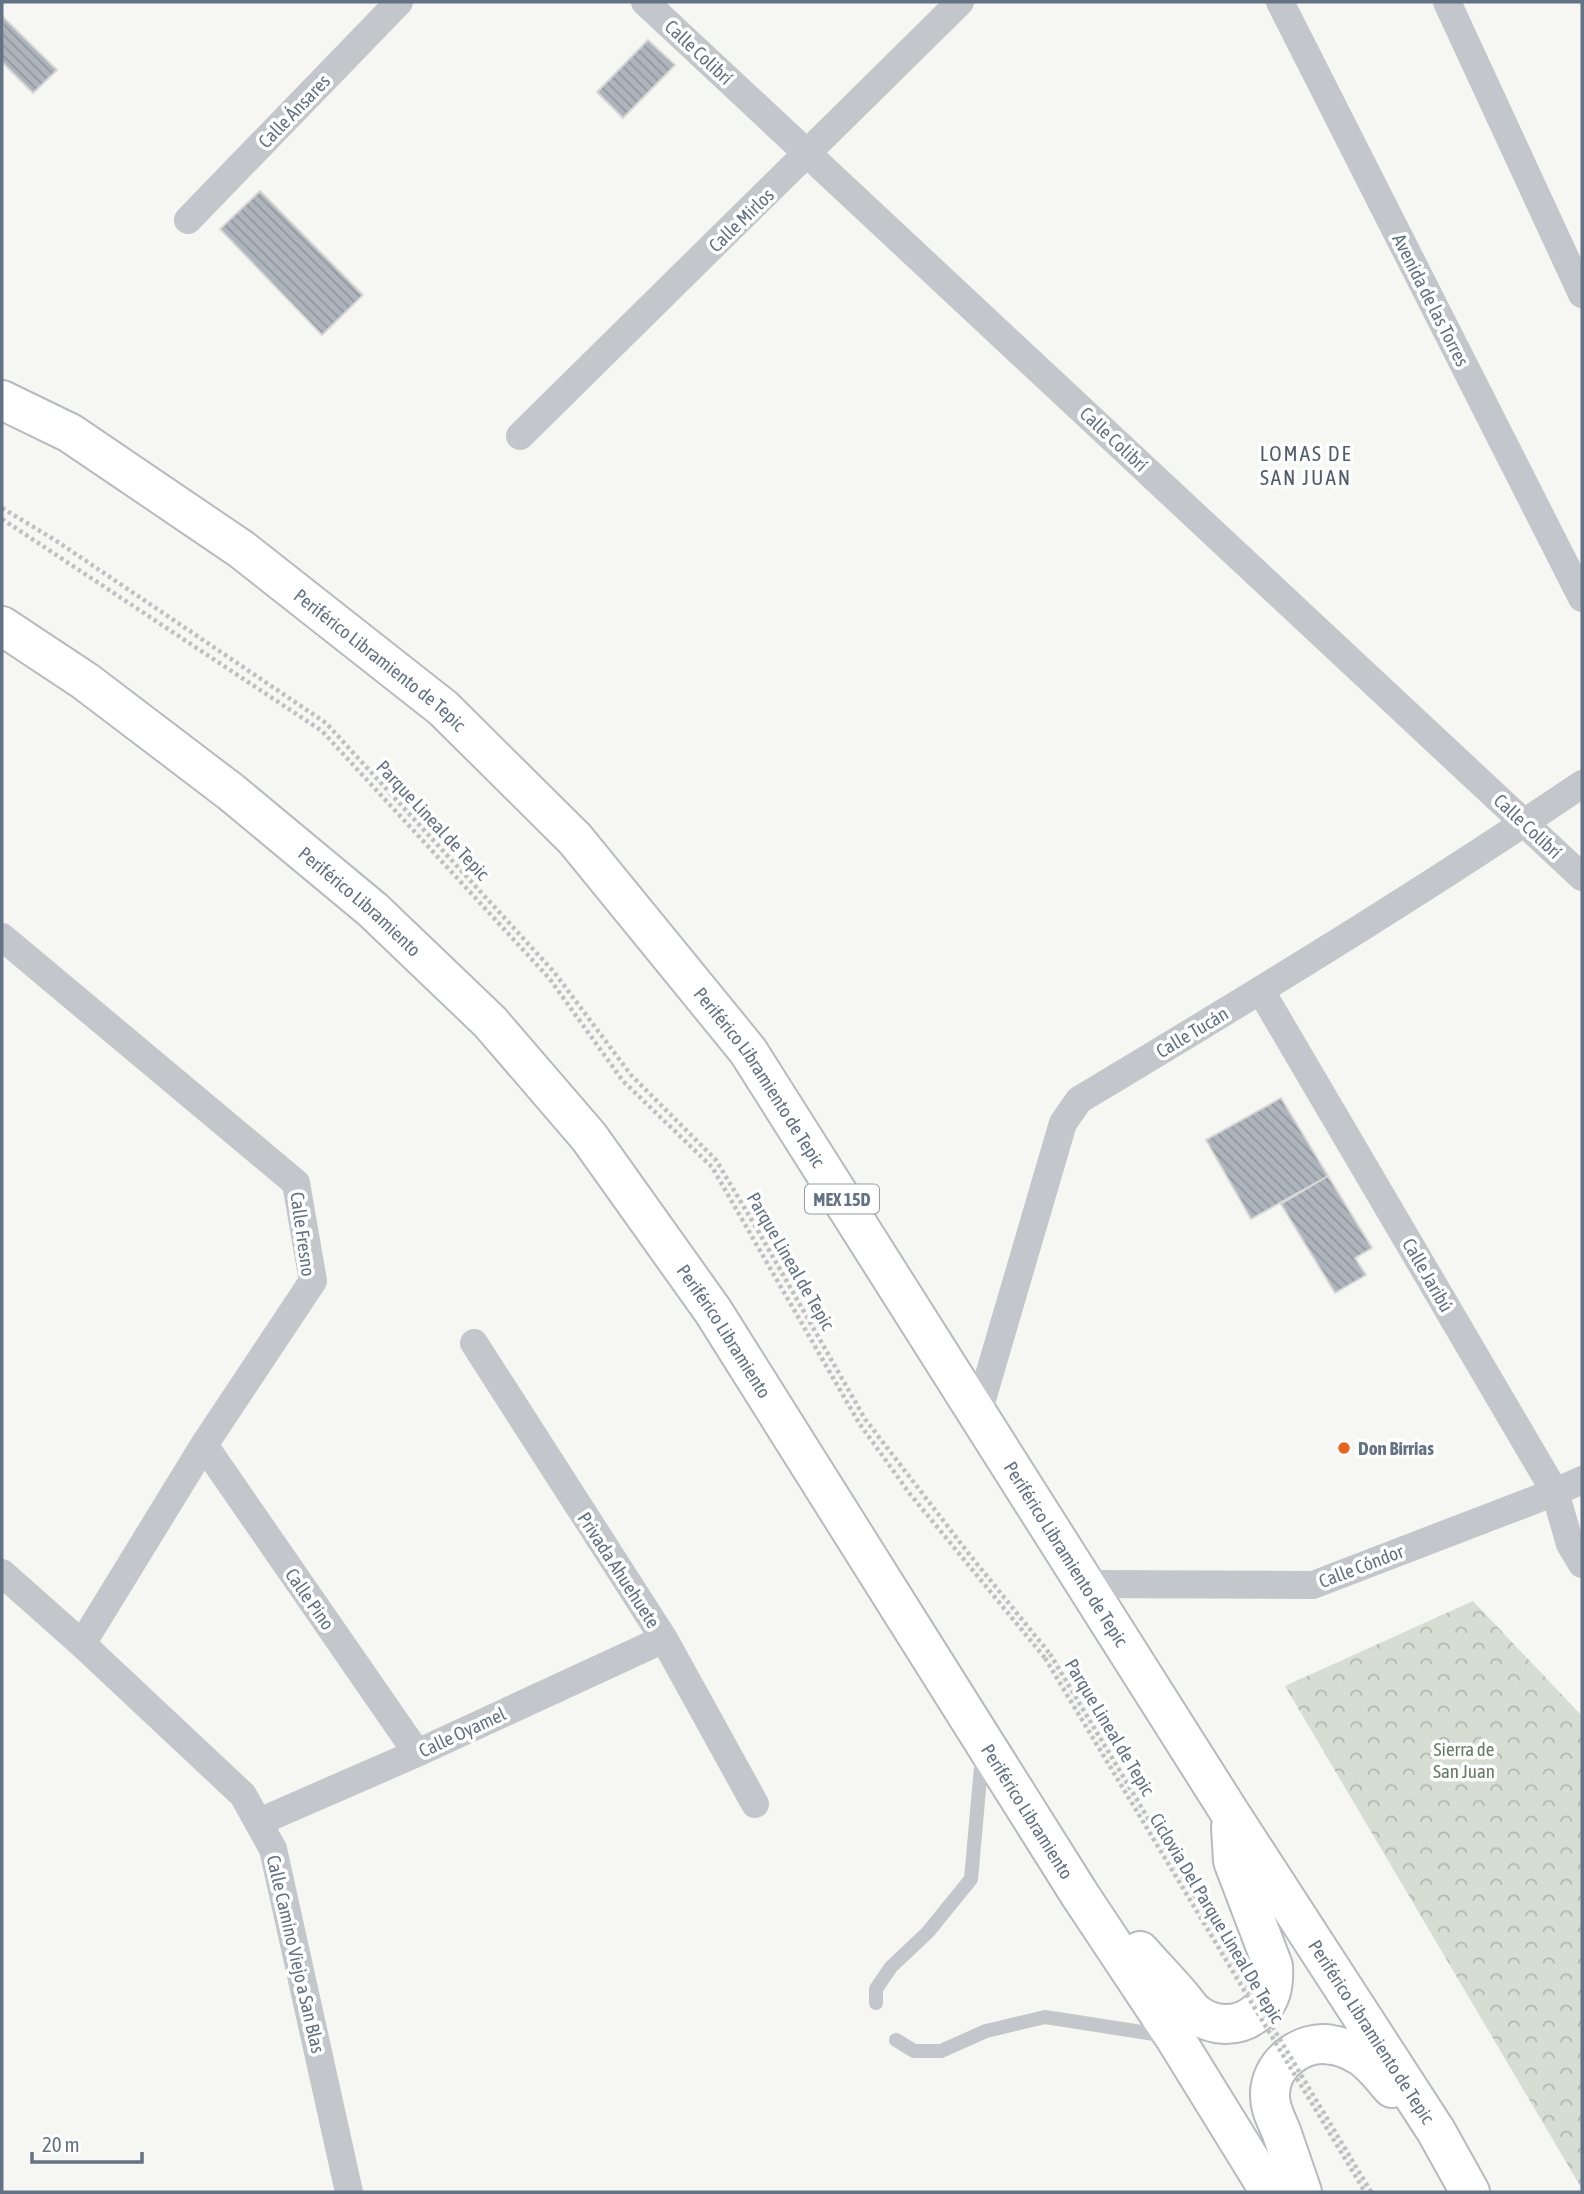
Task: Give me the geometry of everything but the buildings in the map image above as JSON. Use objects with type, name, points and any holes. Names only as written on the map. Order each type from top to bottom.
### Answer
[{"type":"highway","name":"Periférico Libramiento de Tepic","points":[[2,400],[70,433],[241,549],[443,708],[575,839],[748,1051],[1230,1813],[1436,2131],[1470,2192]]},
{"type":"highway","name":"Periférico Libramiento","points":[[2,626],[85,681],[231,792],[373,910],[499,1032],[589,1137],[713,1311],[1270,2192]]},
{"type":"highway","points":[[1080,1895],[1111,1921],[1184,1998],[1192,2011],[1205,2020],[1220,2024],[1236,2024],[1250,2018],[1262,2009],[1270,1996],[1274,1981],[1273,1966],[1233,1861],[1230,1813]]},
{"type":"highway","points":[[1302,2192],[1272,2111],[1269,2094],[1273,2077],[1283,2061],[1297,2050],[1313,2045],[1331,2045],[1360,2055],[1436,2131]]},
{"type":"street","name":"Calle Ánsares","points":[[188,220],[399,2]]},
{"type":"street","name":"Calle Colibrí","points":[[645,2],[1582,877]]},
{"type":"street","name":"Calle Mirlos","points":[[520,436],[960,2]]},
{"type":"street","name":"Avenida de las Torres","points":[[1280,2],[1582,598]]},
{"type":"street","points":[[1447,2],[1582,294]]},
{"type":"street","name":"Calle Tucán","points":[[978,1413],[1063,1123],[1079,1100],[1261,991],[1582,784]]},
{"type":"street","name":"Calle Fresno","points":[[2,937],[296,1182],[313,1281],[204,1445],[82,1644]]},
{"type":"street","name":"Calle Jaribú","points":[[1261,991],[1555,1492],[1570,1544],[1582,1564]]},
{"type":"street","name":"Privada Ahuehuete","points":[[474,1343],[664,1639],[755,1804]]},
{"type":"street","name":"Calle Pino","points":[[204,1445],[417,1753]]},
{"type":"street","name":"Calle Cóndor","points":[[1085,1584],[1313,1586],[1582,1480]]},
{"type":"street","name":"Calle Camino Viejo a San Blas","points":[[2,1573],[216,1768],[243,1795],[259,1822],[273,1849],[349,2192]]},
{"type":"street","name":"Calle Oyamel","points":[[259,1822],[417,1753],[664,1639]]},
{"type":"lane","points":[[876,2003],[876,1989],[891,1967],[928,1932],[971,1879],[984,1741]]},
{"type":"lane","points":[[896,2040],[914,2051],[941,2051],[986,2031],[1045,2017],[1175,2038]]},
{"type":"path","name":"Parque Lineal de Tepic","points":[[2,508],[55,540],[326,723],[554,972],[631,1075],[716,1160],[865,1419],[1050,1654],[1371,2192]]},
{"type":"path","name":"Ciclovia Del Parque Lineal De Tepic","points":[[1045,1658],[1365,2192]]},
{"type":"green space","name":"Sierra de San Juan","points":[[1473,1601],[1582,1716],[1582,2189],[1285,1686]]},
{"type":"place","name":"Don Birrias","points":[[1344,1448]]},
{"type":"district","name":"LOMAS DE SAN JUAN","points":[[1306,465]]}]
